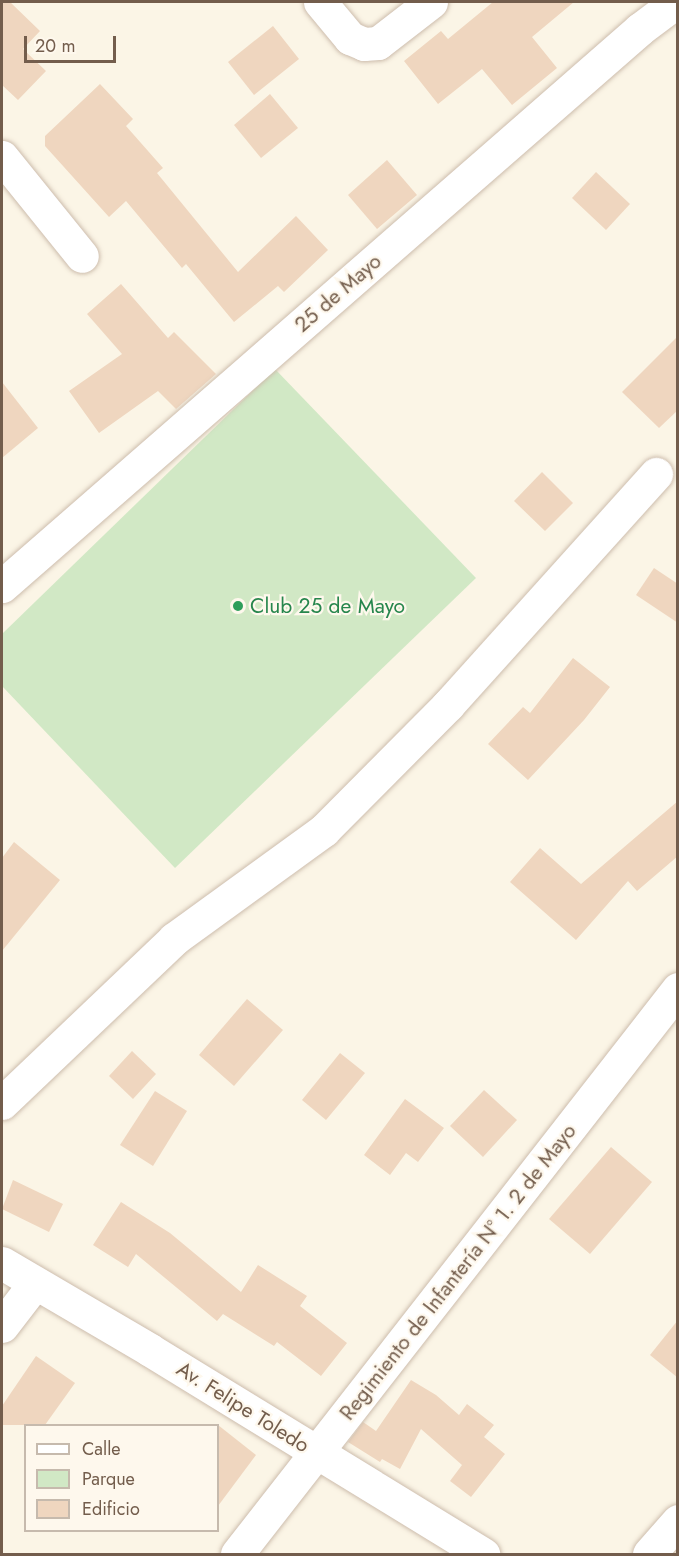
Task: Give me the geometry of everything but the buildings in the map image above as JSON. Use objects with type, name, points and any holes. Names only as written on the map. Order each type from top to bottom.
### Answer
[{"type":"street","points":[[320,2],[350,38],[364,44],[378,43],[431,2]]},
{"type":"street","name":"25 de Mayo","points":[[2,586],[640,29],[676,2]]},
{"type":"street","points":[[2,157],[82,256]]},
{"type":"street","points":[[2,1103],[174,939],[324,830],[448,705],[656,474]]},
{"type":"street","name":"Regimiento de Infantería N° 1. 2 de Mayo","points":[[237,1554],[678,988]]},
{"type":"street","name":"Av. Felipe Toledo","points":[[2,1263],[483,1554]]},
{"type":"street","points":[[2,1326],[35,1283]]},
{"type":"street","points":[[649,1554],[678,1521]]},
{"type":"green space","name":"Club 25 de Mayo","points":[[275,369],[476,578],[175,868],[2,686],[2,634]]},
{"type":"place","name":"Club 25 de Mayo","points":[[238,606]]}]
